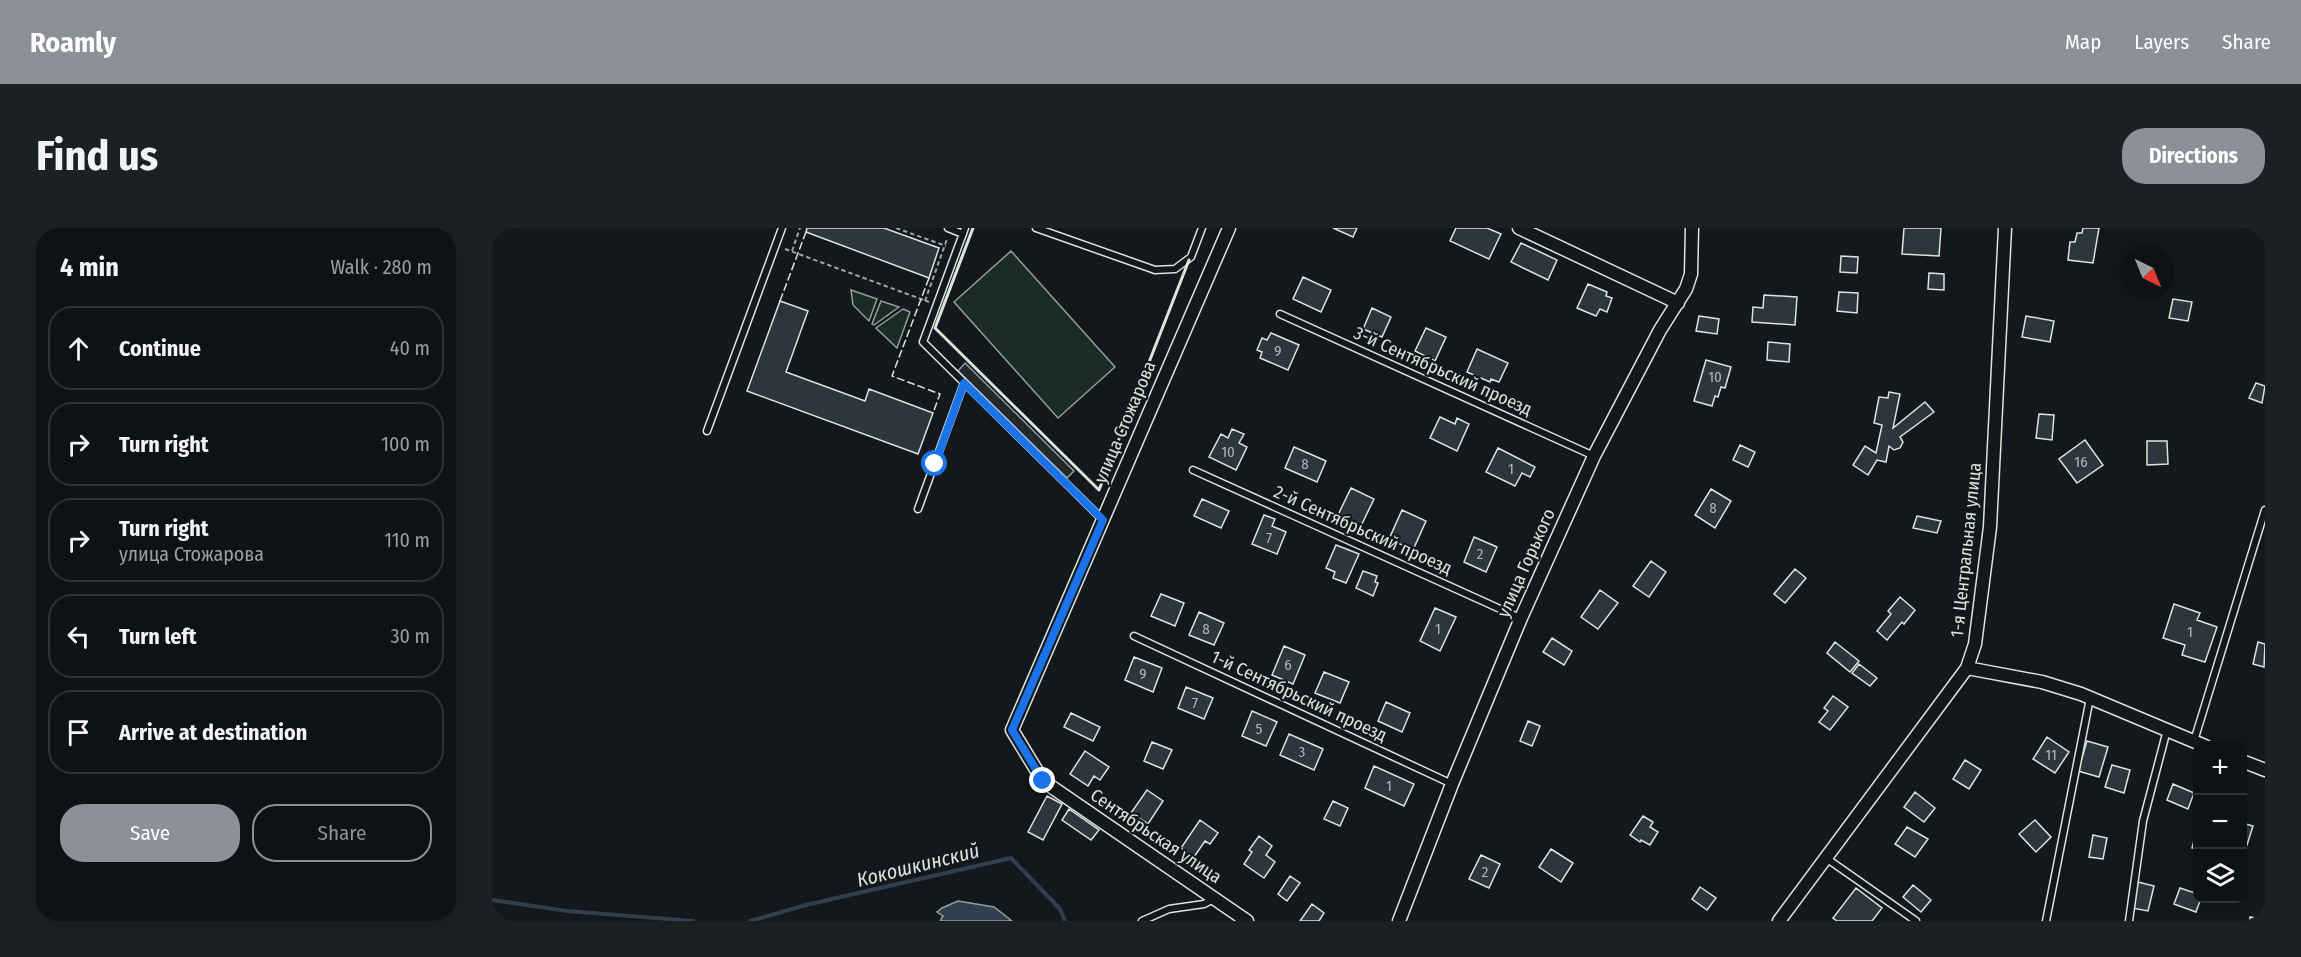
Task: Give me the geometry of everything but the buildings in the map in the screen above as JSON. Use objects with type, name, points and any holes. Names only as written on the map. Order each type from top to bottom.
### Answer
[{"type":"street","name":"улица Стожарова","points":[[1043,781],[1012,730],[1229,228]]},
{"type":"street","points":[[1519,228],[1678,303]]},
{"type":"street","name":"улица Горького","points":[[1399,921],[1452,784],[1521,618],[1594,456],[1660,330],[1686,289],[1691,274],[1692,228]]},
{"type":"street","name":"1-я Центральная улица","points":[[1779,921],[1967,668],[1975,644],[1990,527],[2005,228]]},
{"type":"street","points":[[1967,668],[2042,682],[2091,698],[2195,741]]},
{"type":"street","points":[[2247,763],[2265,770]]},
{"type":"street","name":"Сентябрьская улица","points":[[1043,781],[1247,921]]},
{"type":"lane","points":[[707,431],[782,228]]},
{"type":"lane","points":[[1036,228],[1155,270],[1175,269],[1191,257],[1202,228]]},
{"type":"lane","points":[[949,229],[964,231],[923,342],[1103,520]]},
{"type":"lane","name":"3-й Сентябрьский проезд","points":[[1280,314],[1594,456]]},
{"type":"lane","points":[[918,509],[964,383]]},
{"type":"lane","name":"2-й Сентябрьский проезд","points":[[1193,470],[1521,618]]},
{"type":"lane","points":[[2201,741],[2265,510]]},
{"type":"lane","name":"1-й Сентябрьский проезд","points":[[1134,636],[1452,784]]},
{"type":"lane","points":[[2046,921],[2091,698]]},
{"type":"lane","points":[[2129,921],[2143,821],[2167,730]]},
{"type":"lane","points":[[1826,858],[1916,921]]},
{"type":"lane","points":[[1142,921],[1169,909],[1204,903],[1215,898]]},
{"type":"path","points":[[791,252],[800,228]]},
{"type":"path","points":[[896,228],[957,250]]},
{"type":"path","points":[[924,301],[949,229]]},
{"type":"path","points":[[776,246],[937,305]]},
{"type":"green space","points":[[1011,251],[1115,367],[1058,418],[954,302]]},
{"type":"green space","points":[[851,290],[877,299],[869,321],[853,305]]},
{"type":"green space","points":[[881,301],[899,307],[874,325],[872,324]]},
{"type":"green space","points":[[903,309],[910,312],[897,348],[876,328]]},
{"type":"shaded area","points":[[965,363],[1074,471],[1067,478],[958,371]]},
{"type":"water","points":[[958,901],[994,907],[1012,921],[940,921],[943,916],[937,912]]},
{"type":"waterway","name":"Кокошкинский","points":[[750,921],[806,905],[1011,858],[1060,909],[1065,921]]},
{"type":"waterway","name":"Кокошкинский","points":[[492,900],[567,911],[693,921]]},
{"type":"fence","points":[[780,301],[806,232]]},
{"type":"fence","points":[[929,278],[892,376],[940,394],[933,413]]},
{"type":"wall","points":[[973,228],[935,328],[1099,490],[1189,260]]},
{"type":"route","points":[[935,464],[964,383],[1103,520],[1012,730],[1043,781]]}]
